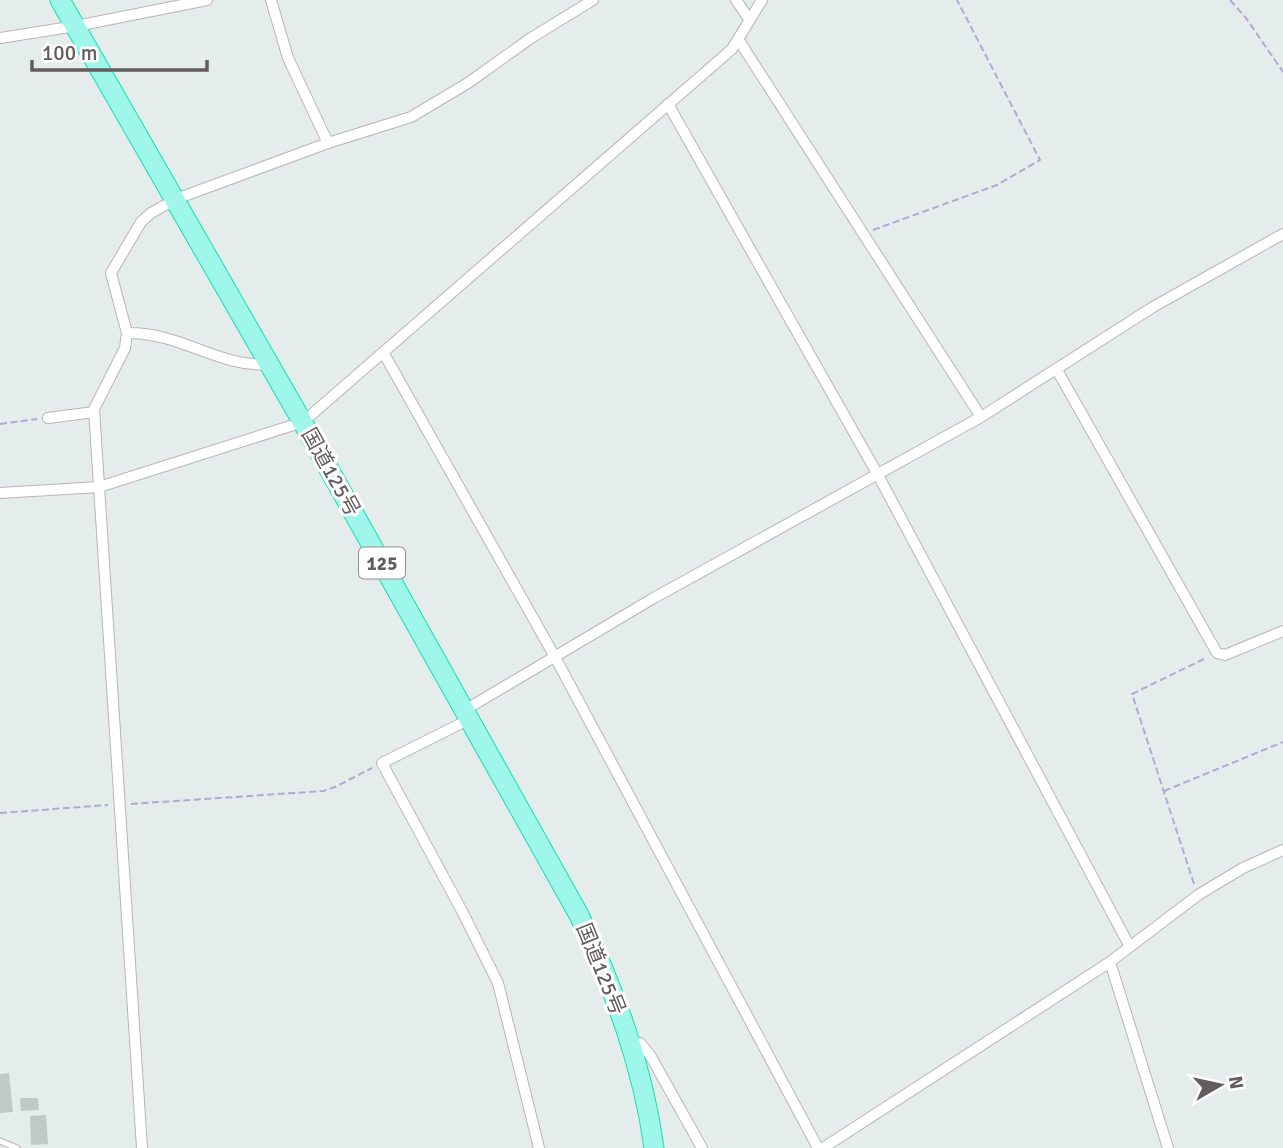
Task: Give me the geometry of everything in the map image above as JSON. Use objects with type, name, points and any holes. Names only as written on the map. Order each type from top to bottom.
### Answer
[{"type":"highway","name":"国道125号","points":[[60,0],[303,422],[579,915],[608,980],[630,1043],[644,1093],[654,1148]]},
{"type":"street","points":[[0,38],[207,0]]},
{"type":"street","points":[[271,0],[288,58],[328,144]]},
{"type":"street","points":[[142,1148],[94,412],[125,348],[127,333],[111,273],[141,222],[151,213],[176,200],[328,144],[411,117],[468,83],[531,38],[593,0]]},
{"type":"street","points":[[736,0],[749,19]]},
{"type":"street","points":[[0,493],[99,487],[303,422],[732,49],[762,0]]},
{"type":"street","points":[[738,39],[981,417]]},
{"type":"street","points":[[668,104],[878,475],[1130,947]]},
{"type":"street","points":[[539,1148],[498,983],[463,911],[382,763],[704,569],[981,417],[1153,307],[1283,234]]},
{"type":"street","points":[[127,333],[173,339],[243,364],[270,364]]},
{"type":"street","points":[[383,352],[555,657],[820,1148],[1110,962],[1198,895],[1243,868],[1283,850]]},
{"type":"street","points":[[1057,370],[1217,653],[1226,655],[1283,631]]},
{"type":"street","points":[[48,418],[94,412]]},
{"type":"street","points":[[1110,962],[1168,1148]]},
{"type":"street","points":[[630,1043],[640,1042],[650,1055],[702,1148]]},
{"type":"lane","points":[[0,1141],[17,1148]]},
{"type":"path","points":[[862,234],[997,185],[1040,160],[957,0]]},
{"type":"path","points":[[1230,0],[1247,18],[1283,72]]},
{"type":"path","points":[[0,424],[48,418]]},
{"type":"path","points":[[1198,895],[1132,694],[1217,653]]},
{"type":"path","points":[[1163,791],[1283,742]]},
{"type":"path","points":[[0,813],[323,791],[335,788],[382,763]]},
{"type":"building","points":[[9,1073],[13,1112],[0,1113],[0,1074]]},
{"type":"building","points":[[20,1098],[38,1098],[39,1110],[21,1111]]},
{"type":"building","points":[[46,1115],[48,1144],[31,1145],[30,1116]]}]
